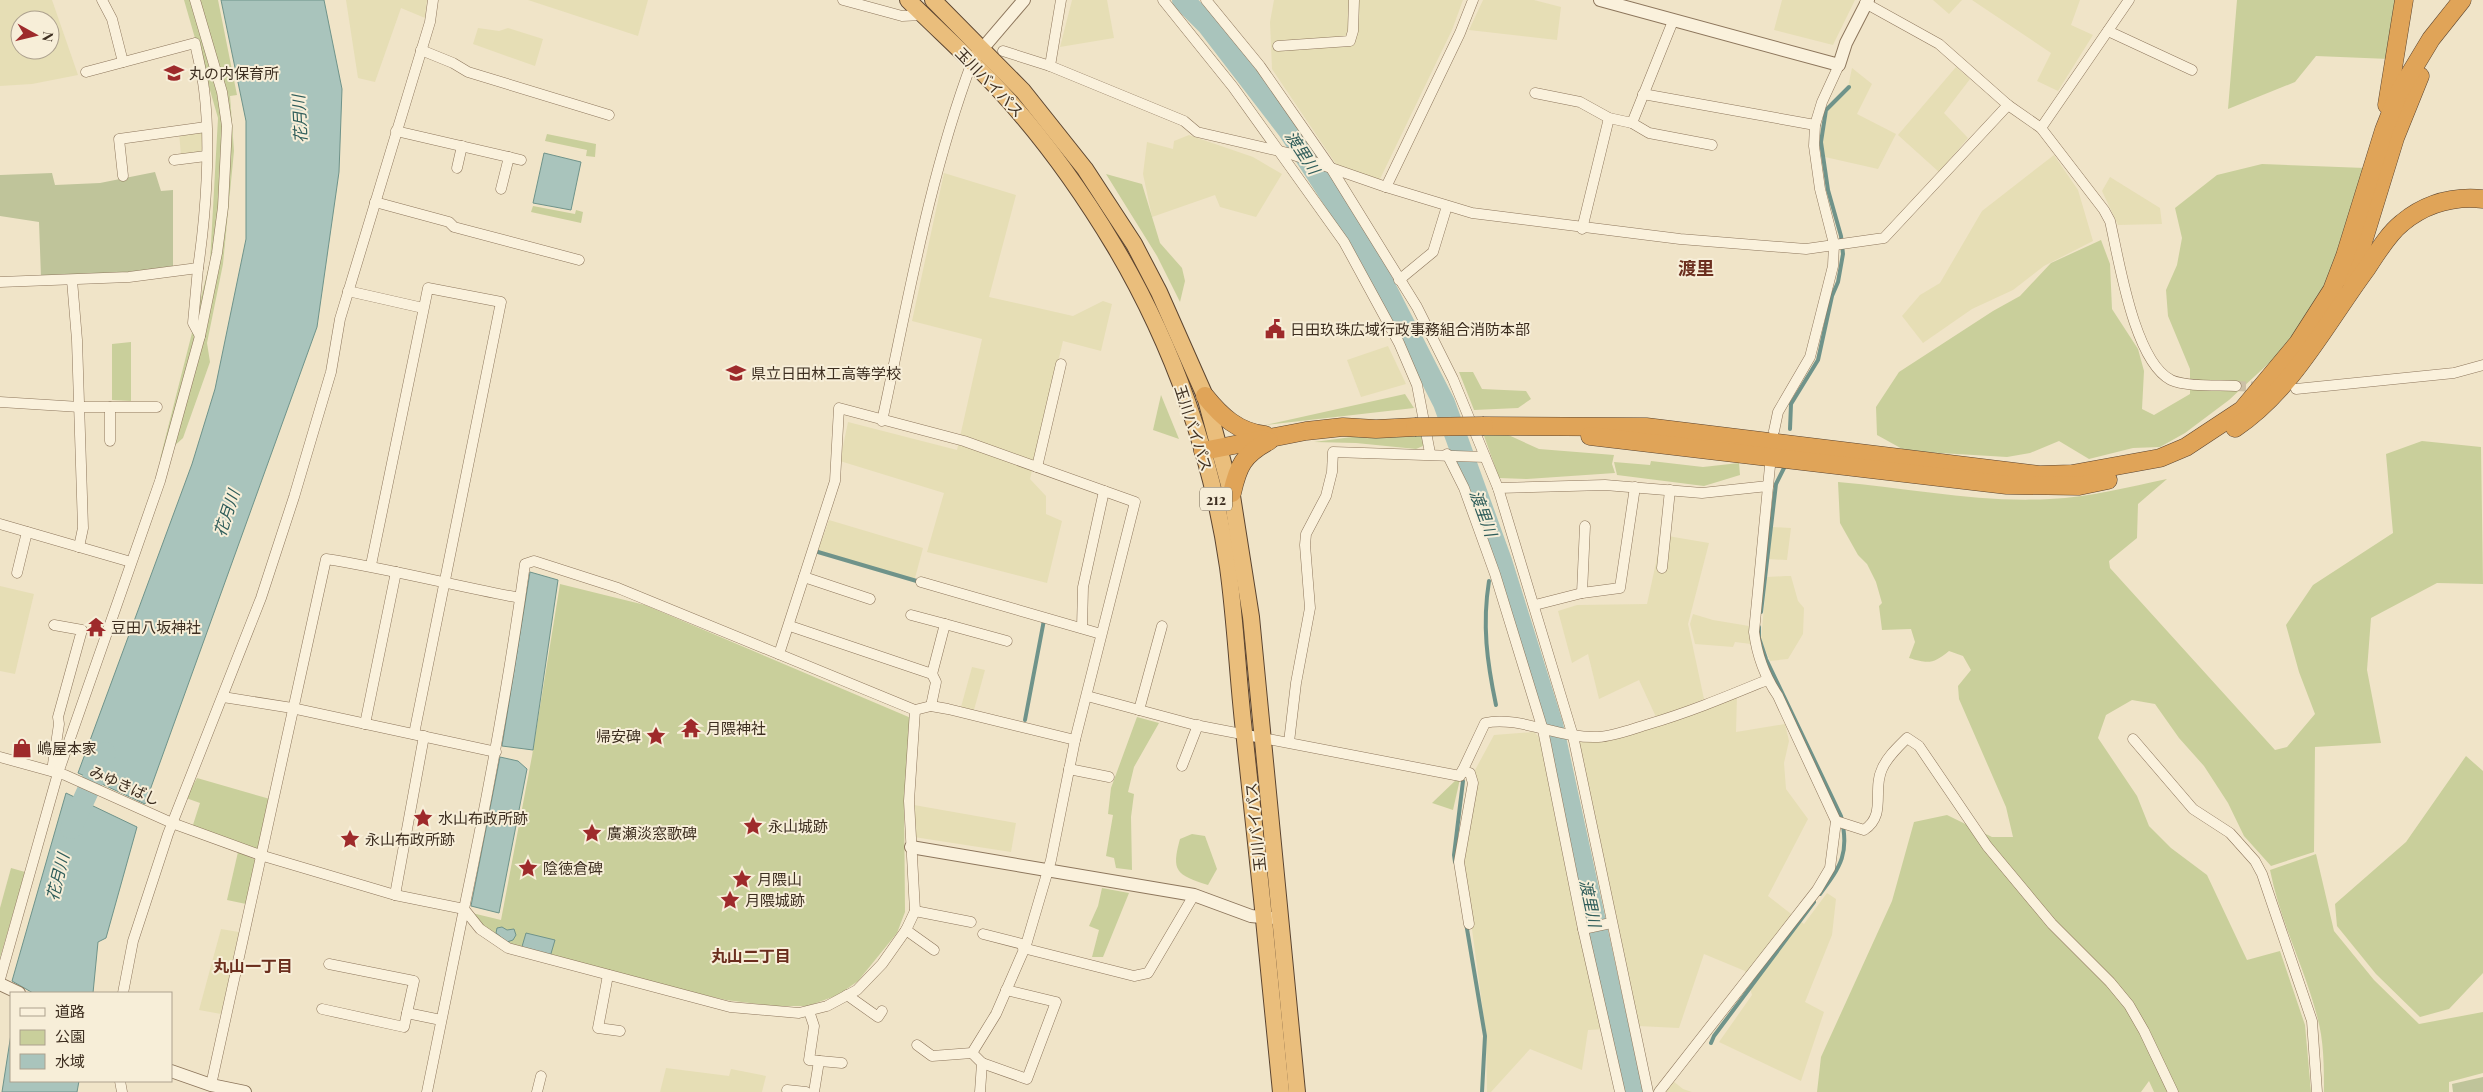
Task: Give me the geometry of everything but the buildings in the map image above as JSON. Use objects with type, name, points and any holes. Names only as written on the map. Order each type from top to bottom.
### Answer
[{"type":"highway","name":"玉川バイパス","points":[[908,0],[972,62],[1034,130],[1064,169],[1115,248],[1135,284],[1232,493],[1251,616],[1264,738],[1281,1092]]},
{"type":"highway","name":"玉川バイパス","points":[[933,0],[982,48],[1035,106],[1085,169],[1134,244],[1159,292],[1205,396],[1215,493],[1235,617],[1244,735],[1273,917],[1297,1092]]},
{"type":"highway","points":[[2384,130],[2404,0]]},
{"type":"highway","points":[[1211,450],[1278,436],[1343,427],[1376,429],[1415,426],[1646,427],[2039,475],[2072,474],[2160,458],[2186,446],[2242,410],[2298,343],[2332,290],[2345,256],[2384,130],[2399,92],[2416,61],[2462,0]]},
{"type":"highway","points":[[2348,293],[2395,138],[2413,88],[2428,60],[2477,0]]},
{"type":"highway","points":[[1513,426],[1642,443],[2007,485],[2079,486],[2118,479],[2179,461],[2242,423],[2262,408],[2319,340],[2348,293],[2401,224],[2426,207],[2445,201],[2463,197],[2483,199]]},
{"type":"highway","points":[[1205,396],[1219,414],[1244,431],[1278,436]]},
{"type":"highway","points":[[1232,493],[1237,473],[1244,460],[1254,450],[1278,436]]},
{"type":"street","points":[[102,0],[112,19],[123,62]]},
{"type":"street","points":[[0,979],[58,773],[160,481],[200,336],[217,253],[223,207],[228,126],[222,92],[195,0]]},
{"type":"street","points":[[123,992],[134,941],[172,823],[224,697],[261,598],[294,497],[331,372],[340,319],[430,22],[433,0]]},
{"type":"street","points":[[843,0],[902,16],[922,14]]},
{"type":"street","points":[[882,421],[924,226],[950,129],[972,62],[1024,0]]},
{"type":"street","points":[[1050,66],[1061,0]]},
{"type":"street","points":[[1162,0],[1180,19],[1284,152],[1344,242],[1399,342],[1420,393],[1430,453]]},
{"type":"street","points":[[1206,0],[1260,66],[1331,168],[1417,307],[1453,378],[1498,488],[1535,605],[1572,736],[1610,923],[1648,1092]]},
{"type":"street","points":[[1278,46],[1350,41],[1353,30],[1354,0]]},
{"type":"street","points":[[1386,187],[1460,34],[1473,0]]},
{"type":"street","points":[[1600,0],[1839,65]]},
{"type":"street","points":[[2041,128],[2129,0]]},
{"type":"street","points":[[1774,430],[1778,412],[1810,357],[1840,244],[1820,189],[1814,146],[1815,125],[1822,102],[1839,65],[1846,43],[1867,2],[1939,44],[2008,105],[2041,128],[2104,210],[2110,221],[2138,338],[2160,372],[2171,380],[2236,386]]},
{"type":"street","points":[[1632,123],[1673,21]]},
{"type":"street","points":[[2108,31],[2192,70]]},
{"type":"street","points":[[86,72],[195,43],[204,89],[206,127],[205,205],[193,323],[200,336]]},
{"type":"street","points":[[421,50],[453,63],[468,72],[609,115]]},
{"type":"street","points":[[1003,51],[1050,66],[1184,121],[1197,132],[1284,152],[1386,187],[1472,213],[1582,229],[1806,249],[1884,238],[2008,105]]},
{"type":"street","points":[[1535,93],[1580,102],[1609,118],[1632,123],[1649,133],[1712,145]]},
{"type":"street","points":[[1643,94],[1815,125]]},
{"type":"street","points":[[1582,229],[1609,118]]},
{"type":"street","points":[[123,176],[119,139],[206,127]]},
{"type":"street","points":[[396,131],[521,160]]},
{"type":"street","points":[[457,168],[462,146]]},
{"type":"street","points":[[174,160],[206,156]]},
{"type":"street","points":[[501,189],[509,157]]},
{"type":"street","points":[[375,202],[449,222],[454,227],[580,260]]},
{"type":"street","points":[[1400,280],[1433,252],[1447,206]]},
{"type":"street","points":[[0,282],[129,277],[198,268]]},
{"type":"street","points":[[72,280],[80,407],[83,528],[79,547]]},
{"type":"street","points":[[371,565],[428,288],[501,302],[445,584],[419,735],[395,895]]},
{"type":"street","points":[[348,291],[423,308]]},
{"type":"street","points":[[1037,467],[1061,364]]},
{"type":"street","points":[[2296,389],[2454,373],[2483,365]]},
{"type":"street","points":[[0,402],[80,407],[157,407]]},
{"type":"street","points":[[110,407],[110,441]]},
{"type":"street","points":[[779,654],[790,626],[835,481],[839,408],[882,421],[964,441],[1135,502],[1075,740],[1048,870],[1025,947],[996,1014],[972,1054]]},
{"type":"street","points":[[1289,742],[1296,683],[1310,608],[1305,545],[1306,534],[1326,496],[1332,472],[1332,452],[1430,453],[1485,457]]},
{"type":"street","points":[[1447,454],[1464,488],[1495,574],[1543,730],[1583,929],[1620,1092]]},
{"type":"street","points":[[1659,1092],[1817,890],[1830,868],[1836,822],[1778,696],[1767,680],[1756,646],[1754,632],[1770,466]]},
{"type":"street","points":[[1498,488],[1605,484],[1702,493],[1768,486]]},
{"type":"street","points":[[1535,605],[1582,593],[1620,588],[1635,487]]},
{"type":"street","points":[[1662,568],[1670,490]]},
{"type":"street","points":[[1082,628],[1083,587],[1104,491]]},
{"type":"street","points":[[0,524],[131,562]]},
{"type":"street","points":[[1582,593],[1585,526]]},
{"type":"street","points":[[17,573],[27,532]]},
{"type":"street","points":[[210,1085],[326,559],[371,565],[445,584],[520,598]]},
{"type":"street","points":[[426,1092],[496,752],[525,564],[534,561],[618,588],[915,710],[931,706],[1075,740]]},
{"type":"street","points":[[365,724],[396,572]]},
{"type":"street","points":[[804,577],[870,599]]},
{"type":"street","points":[[921,582],[1101,634]]},
{"type":"street","points":[[911,615],[1007,641]]},
{"type":"street","points":[[931,706],[936,682],[932,674],[945,624]]},
{"type":"street","points":[[54,625],[82,630],[58,717],[58,773]]},
{"type":"street","points":[[790,626],[932,674]]},
{"type":"street","points":[[1139,710],[1162,626]]},
{"type":"street","points":[[1087,696],[1244,735],[1289,742],[1460,776],[1485,723],[1498,720],[1572,736],[1597,737],[1618,734],[1698,708],[1767,680]]},
{"type":"street","points":[[224,697],[292,708],[496,752]]},
{"type":"street","points":[[464,909],[480,928],[508,948],[608,975],[730,1007],[799,1013],[827,1006],[857,990],[882,964],[906,930],[915,912],[909,801],[915,710]]},
{"type":"street","points":[[1182,766],[1198,725]]},
{"type":"street","points":[[1836,822],[1864,830],[1869,826],[1878,814],[1882,769],[1892,754],[1907,738],[1919,746],[1987,846],[2052,924],[2110,982],[2129,1005],[2144,1031],[2173,1092]]},
{"type":"street","points":[[2133,739],[2193,809],[2238,840],[2255,861],[2262,874],[2312,1021],[2317,1092]]},
{"type":"street","name":"みゆきばし","points":[[0,757],[58,773],[172,823],[260,855],[395,895],[464,909]]},
{"type":"street","points":[[1069,769],[1109,777]]},
{"type":"street","points":[[1462,771],[1470,773],[1473,783],[1459,862],[1469,924]]},
{"type":"street","points":[[911,847],[1194,895],[1252,916],[1273,917]]},
{"type":"street","points":[[983,934],[1134,976],[1148,973],[1194,895]]},
{"type":"street","points":[[915,912],[971,922]]},
{"type":"street","points":[[1583,929],[1610,923]]},
{"type":"street","points":[[906,930],[934,950]]},
{"type":"street","points":[[322,1009],[404,1027],[414,981],[329,964]]},
{"type":"street","points":[[608,975],[598,1028],[620,1031]]},
{"type":"street","points":[[0,984],[16,992]]},
{"type":"street","points":[[917,1045],[932,1056],[972,1054],[982,1063],[1027,1079],[1056,1002],[1006,990]]},
{"type":"street","points":[[847,996],[878,1017],[882,1011]]},
{"type":"street","points":[[808,1011],[814,1026],[809,1060],[842,1063]]},
{"type":"street","points":[[407,1013],[441,1020]]},
{"type":"street","points":[[814,1092],[819,1061]]},
{"type":"street","points":[[980,1092],[982,1063]]},
{"type":"street","points":[[172,1071],[210,1085],[245,1092]]},
{"type":"street","points":[[537,1092],[541,1076]]},
{"type":"street","points":[[787,1090],[806,1092]]},
{"type":"shaded area","points":[[0,0],[52,0],[55,10],[10,10],[10,60],[60,60],[60,23],[78,75],[32,84],[0,86]]},
{"type":"shaded area","points":[[346,0],[427,0],[425,18],[401,8],[375,82],[358,78]]},
{"type":"shaded area","points":[[528,0],[648,0],[638,36]]},
{"type":"shaded area","points":[[1072,0],[1107,0],[1114,38],[1060,47]]},
{"type":"shaded area","points":[[1274,0],[1463,0],[1452,30],[1379,181],[1340,170],[1272,69],[1270,22]]},
{"type":"shaded area","points":[[1483,0],[1534,0],[1561,7],[1557,40],[1469,30]]},
{"type":"shaded area","points":[[1782,0],[1855,0],[1833,45],[1774,30]]},
{"type":"shaded area","points":[[1933,0],[1962,0],[1949,14]]},
{"type":"shaded area","points":[[1972,0],[2080,0],[2071,25],[2093,35],[2058,91],[2037,81],[2051,53]]},
{"type":"shaded area","points":[[478,28],[499,31],[508,28],[543,39],[535,66],[473,44]]},
{"type":"shaded area","points":[[1956,67],[1970,79],[1944,113],[1968,138],[1939,172],[1898,135]]},
{"type":"shaded area","points":[[1852,68],[1872,84],[1857,114],[1896,134],[1878,169],[1825,157],[1823,142],[1828,110],[1847,92]]},
{"type":"shaded area","points":[[203,129],[204,154],[181,156],[179,132]]},
{"type":"shaded area","points":[[1189,135],[1253,157],[1282,174],[1256,217],[1220,207],[1215,195],[1152,217],[1143,174],[1147,142],[1173,149],[1174,141]]},
{"type":"shaded area","points":[[2054,155],[2078,190],[2093,241],[2044,266],[2013,290],[1972,309],[1923,343],[1902,316],[1920,295],[1940,283],[1982,211]]},
{"type":"shaded area","points":[[944,173],[1016,195],[989,297],[1073,316],[1103,301],[1112,304],[1101,351],[1063,341],[1030,479],[1046,496],[1046,514],[1062,521],[1047,583],[927,552],[944,493],[840,461],[848,422],[957,450],[982,339],[912,321]]},
{"type":"shaded area","points":[[2110,177],[2160,208],[2162,224],[2118,225],[2102,191]]},
{"type":"shaded area","points":[[1388,346],[1406,384],[1361,397],[1347,360]]},
{"type":"shaded area","points":[[829,520],[923,548],[914,582],[818,550]]},
{"type":"shaded area","points":[[1773,527],[1791,528],[1787,560],[1768,559]]},
{"type":"shaded area","points":[[1662,535],[1709,543],[1688,624],[1704,699],[1657,719],[1639,680],[1599,699],[1588,654],[1572,663],[1558,611],[1577,605],[1647,604]]},
{"type":"shaded area","points":[[1791,576],[1798,601],[1804,608],[1803,634],[1788,659],[1770,661],[1761,639],[1767,577]]},
{"type":"shaded area","points":[[0,586],[34,594],[15,674],[0,671]]},
{"type":"shaded area","points":[[1693,614],[1713,620],[1749,626],[1751,644],[1735,642],[1733,647],[1695,644],[1690,624]]},
{"type":"shaded area","points":[[972,667],[985,670],[974,710],[961,707]]},
{"type":"shaded area","points":[[1737,695],[1736,732],[1785,724],[1789,741],[1784,763],[1786,789],[1808,819],[1768,896],[1804,924],[1827,893],[1836,899],[1832,935],[1805,1002],[1824,1012],[1801,1081],[1719,1042],[1752,995],[1745,971],[1704,954],[1679,1028],[1638,1026],[1578,741],[1604,739]]},
{"type":"shaded area","points":[[1534,732],[1539,737],[1605,1029],[1588,1030],[1582,1070],[1530,1049],[1491,1092],[1487,1092],[1486,1034],[1460,839],[1467,785],[1494,735]]},
{"type":"shaded area","points":[[914,805],[1016,823],[1011,852],[914,837]]},
{"type":"shaded area","points":[[221,929],[239,932],[221,1014],[199,1010]]},
{"type":"shaded area","points":[[666,1068],[729,1076],[731,1069],[766,1076],[762,1092],[660,1092]]},
{"type":"shaded area","points":[[1673,1081],[1683,1089],[1692,1092],[1665,1092]]},
{"type":"green space","points":[[184,0],[218,0],[237,95],[230,96],[234,151],[223,264],[207,343],[210,362],[183,438],[160,459],[210,262],[218,118]]},
{"type":"green space","points":[[2237,0],[2395,0],[2389,59],[2316,56],[2295,82],[2228,109]]},
{"type":"green space","points":[[547,134],[596,144],[595,157],[586,156],[587,150],[545,141]]},
{"type":"green space","points":[[2262,164],[2365,168],[2328,287],[2294,340],[2229,400],[2185,433],[2160,447],[2133,448],[2089,459],[2059,441],[2030,453],[2007,457],[1906,451],[1877,435],[1876,407],[1899,372],[1993,311],[2020,296],[2051,263],[2101,240],[2110,264],[2112,309],[2138,349],[2144,371],[2142,409],[2154,415],[2190,394],[2190,369],[2168,316],[2166,290],[2177,265],[2182,238],[2175,208],[2217,175]]},
{"type":"green space","points":[[155,172],[161,191],[173,190],[173,266],[125,274],[41,277],[39,222],[0,216],[0,175],[52,173],[55,185],[100,183]]},
{"type":"green space","points":[[1106,174],[1142,184],[1160,243],[1182,268],[1185,281],[1180,302],[1157,256]]},
{"type":"green space","points":[[533,206],[575,214],[576,210],[583,212],[581,223],[531,212]]},
{"type":"green space","points":[[131,342],[131,401],[112,400],[112,344]]},
{"type":"green space","points":[[1459,372],[1473,372],[1482,389],[1526,391],[1531,399],[1518,408],[1474,410]]},
{"type":"green space","points":[[1405,394],[1414,408],[1265,425]]},
{"type":"green space","points":[[1161,395],[1179,439],[1153,430]]},
{"type":"green space","points":[[1483,433],[1504,433],[1539,449],[1614,455],[1612,464],[1615,473],[1527,479],[1499,478]]},
{"type":"green space","points":[[1423,434],[1423,446],[1416,449],[1356,443],[1314,442],[1367,435]]},
{"type":"green space","points":[[2422,441],[2481,447],[2483,584],[2437,583],[2371,618],[2367,670],[2381,743],[2315,747],[2314,852],[2271,866],[2244,836],[2228,803],[2204,766],[2179,738],[2155,704],[2132,700],[2106,715],[2098,738],[2137,796],[2149,826],[2171,848],[2207,875],[2247,960],[2280,951],[2305,1025],[2311,1092],[2154,1092],[2149,1081],[2141,1092],[1817,1092],[1821,1057],[1892,901],[1914,822],[1947,815],[1992,837],[2013,837],[2006,807],[1959,699],[1958,686],[1971,670],[1963,656],[1949,651],[1935,661],[1930,662],[1909,658],[1915,642],[1911,629],[1882,630],[1879,606],[1882,603],[1876,582],[1867,564],[1858,555],[1840,523],[1838,482],[1970,497],[2023,500],[2080,496],[2167,479],[2138,504],[2137,538],[2109,561],[2110,568],[2275,750],[2287,747],[2315,714],[2299,672],[2286,625],[2313,585],[2393,533],[2386,454]]},
{"type":"green space","points":[[1651,461],[1703,467],[1739,463],[1740,475],[1704,486],[1617,475],[1614,462],[1650,465]]},
{"type":"green space","points":[[560,584],[645,605],[911,718],[904,799],[905,912],[897,933],[858,981],[838,995],[808,1006],[775,1006],[726,1000],[509,945],[484,927],[472,913],[501,920],[532,756]]},
{"type":"green space","points":[[1137,717],[1159,723],[1134,767],[1128,792],[1134,794],[1131,817],[1132,870],[1116,868],[1114,858],[1106,856],[1113,815],[1108,814],[1111,788]]},
{"type":"green space","points":[[2466,756],[2483,771],[2483,973],[2449,1009],[2420,1017],[2376,974],[2337,926],[2335,904],[2406,842]]},
{"type":"green space","points":[[197,778],[270,799],[259,852],[192,828],[200,803],[186,798]]},
{"type":"green space","points":[[1457,779],[1460,779],[1453,810],[1432,803]]},
{"type":"green space","points":[[1192,834],[1205,836],[1217,869],[1208,885],[1189,878],[1176,865],[1180,839]]},
{"type":"green space","points":[[238,852],[256,860],[246,904],[227,900]]},
{"type":"green space","points":[[2316,854],[2334,931],[2374,980],[2419,1024],[2483,1012],[2483,1073],[2449,1082],[2449,1092],[2324,1092],[2323,1054],[2319,1025],[2312,997],[2274,889],[2270,870]]},
{"type":"green space","points":[[11,868],[25,872],[0,958],[0,908]]},
{"type":"green space","points":[[1102,888],[1129,893],[1103,957],[1092,957],[1099,930],[1089,926],[1098,906]]},
{"type":"green space","points":[[2483,1077],[2483,1092],[2453,1092],[2452,1084]]},
{"type":"water","points":[[221,0],[324,0],[342,89],[339,172],[317,327],[145,804],[78,773],[192,464],[215,389],[246,239],[246,121]]},
{"type":"water","points":[[544,153],[581,162],[571,210],[533,203]]},
{"type":"water","points":[[530,572],[558,580],[533,750],[502,746]]},
{"type":"water","points":[[500,757],[518,761],[527,769],[499,913],[471,906]]},
{"type":"water","points":[[66,793],[137,827],[106,938],[98,942],[93,992],[31,992],[12,981]]},
{"type":"water","points":[[502,927],[507,930],[514,929],[516,935],[513,940],[507,942],[496,933],[497,928]]},
{"type":"water","points":[[526,933],[555,940],[550,957],[521,950]]},
{"type":"water","points":[[10,1040],[10,1082],[79,1082],[77,1092],[2,1092]]},
{"type":"waterway","name":"渡里川","points":[[1183,0],[1208,25],[1288,129],[1365,248],[1444,403],[1501,561],[1552,724],[1632,1092]]},
{"type":"waterway","points":[[1790,429],[1791,404],[1818,360],[1832,296],[1838,282],[1843,254],[1841,236],[1828,190],[1821,142],[1826,110],[1849,87]]},
{"type":"waterway","points":[[1761,612],[1776,484],[1784,468]]},
{"type":"waterway","points":[[818,552],[920,582]]},
{"type":"waterway","points":[[1489,581],[1486,643],[1496,705]]},
{"type":"waterway","points":[[1025,720],[1044,620]]},
{"type":"waterway","points":[[1759,627],[1759,638],[1766,659],[1841,816],[1844,829],[1842,858],[1820,894]]},
{"type":"waterway","name":"花月川","points":[[71,828],[105,753]]},
{"type":"waterway","points":[[1455,862],[1454,855],[1463,781]]},
{"type":"waterway","points":[[1711,1043],[1714,1036],[1814,902]]},
{"type":"waterway","points":[[1466,923],[1485,1036],[1482,1092]]},
{"type":"tunnel","points":[[2236,386],[2262,387]]},
{"type":"place","name":"丸の内保育所","points":[[174,73]]},
{"type":"place","name":"日田玖珠広域行政事務組合消防本部","points":[[1275,329]]},
{"type":"place","name":"県立日田林工高等学校","points":[[736,373]]},
{"type":"place","name":"豆田八坂神社","points":[[96,627]]},
{"type":"place","name":"月隈神社","points":[[691,728]]},
{"type":"place","name":"帰安碑","points":[[656,736]]},
{"type":"place","name":"嶋屋本家","points":[[22,748]]},
{"type":"place","name":"水山布政所跡","points":[[423,818]]},
{"type":"place","name":"永山城跡","points":[[753,826]]},
{"type":"place","name":"廣瀬淡窓歌碑","points":[[592,833]]},
{"type":"place","name":"永山布政所跡","points":[[350,839]]},
{"type":"place","name":"陰徳倉碑","points":[[528,868]]},
{"type":"place","name":"月隈山","points":[[742,879]]},
{"type":"place","name":"月隈城跡","points":[[730,900]]},
{"type":"district","name":"渡里","points":[[1696,268]]},
{"type":"district","name":"丸山二丁目","points":[[751,955]]},
{"type":"district","name":"丸山一丁目","points":[[253,965]]}]
